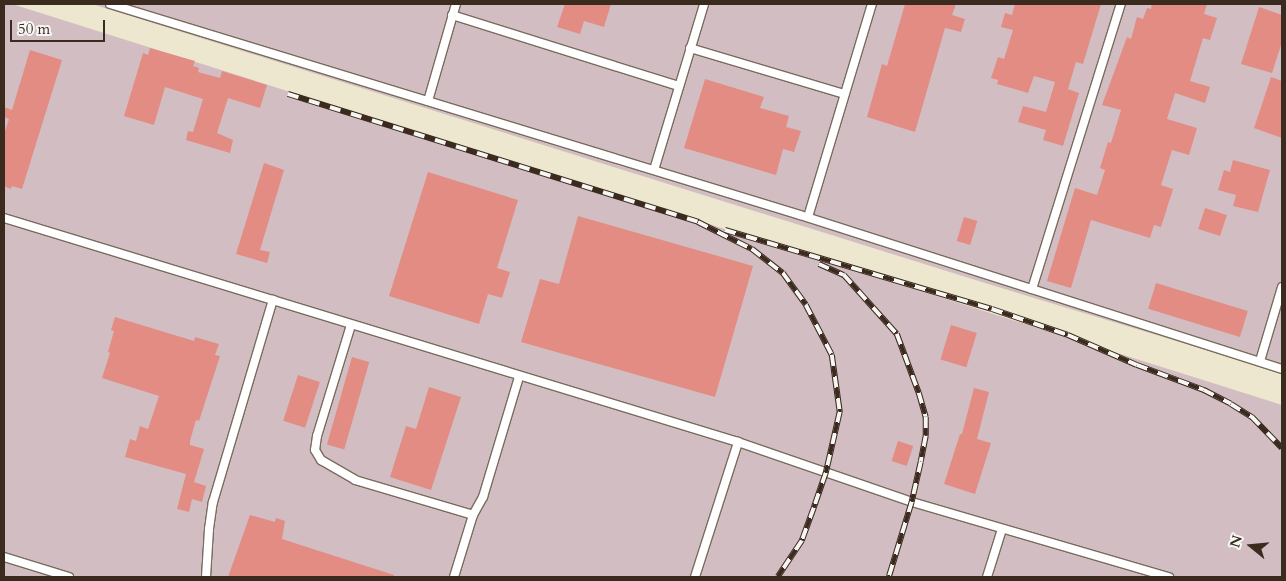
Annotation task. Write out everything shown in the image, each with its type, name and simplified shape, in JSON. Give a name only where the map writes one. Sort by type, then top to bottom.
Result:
[{"type":"lane","points":[[110,4],[808,217],[1282,369]]},
{"type":"lane","points":[[428,101],[456,4]]},
{"type":"lane","points":[[654,170],[704,4]]},
{"type":"lane","points":[[808,217],[872,4]]},
{"type":"lane","points":[[1032,289],[1121,4]]},
{"type":"lane","points":[[452,15],[679,86]]},
{"type":"lane","points":[[690,48],[844,94]]},
{"type":"lane","points":[[4,218],[519,377],[738,442],[912,502],[1169,577]]},
{"type":"lane","points":[[1260,361],[1282,287]]},
{"type":"lane","points":[[206,577],[213,502],[274,300]]},
{"type":"lane","points":[[351,324],[317,436],[315,450],[321,460],[355,480],[473,515]]},
{"type":"lane","points":[[454,577],[473,515],[483,496],[519,377]]},
{"type":"lane","points":[[695,577],[738,442]]},
{"type":"lane","points":[[987,577],[1002,529]]},
{"type":"lane","points":[[4,558],[69,577]]},
{"type":"shaded area","points":[[4,4],[12,4],[1282,405],[1282,577],[4,577]]},
{"type":"shaded area","points":[[92,4],[1282,4],[1282,373],[985,283]]},
{"type":"building","points":[[565,4],[611,4],[604,27],[584,21],[580,34],[557,27]]},
{"type":"building","points":[[905,4],[956,4],[952,15],[965,19],[961,32],[945,28],[915,132],[867,117],[882,64],[887,66]]},
{"type":"building","points":[[1015,4],[1101,4],[1083,64],[1076,62],[1068,89],[1079,93],[1063,146],[1043,140],[1046,130],[1018,122],[1023,106],[1046,112],[1055,82],[1034,76],[1028,93],[997,84],[998,80],[991,78],[998,57],[1004,59],[1013,30],[1001,27],[1005,13],[1012,15]]},
{"type":"building","points":[[1152,4],[1207,4],[1204,14],[1217,18],[1210,40],[1203,38],[1190,81],[1210,87],[1205,103],[1175,93],[1167,119],[1197,128],[1189,155],[1172,150],[1161,185],[1173,189],[1161,227],[1154,225],[1150,238],[1091,220],[1071,288],[1047,281],[1075,188],[1097,195],[1105,170],[1100,168],[1108,142],[1111,143],[1121,110],[1102,105],[1127,37],[1131,39],[1137,17],[1143,19],[1147,8],[1151,9]]},
{"type":"building","points":[[1259,7],[1282,15],[1282,42],[1272,73],[1241,64]]},
{"type":"building","points":[[150,48],[195,61],[193,66],[199,68],[198,72],[220,78],[222,71],[267,85],[260,108],[228,98],[217,133],[233,140],[230,153],[186,140],[188,131],[193,132],[203,99],[165,87],[154,125],[124,116],[143,53],[148,55]]},
{"type":"building","points":[[30,50],[62,60],[22,189],[12,186],[11,189],[4,186],[4,134],[9,119],[4,117],[4,107],[12,110]]},
{"type":"building","points":[[1271,77],[1282,81],[1282,138],[1254,128]]},
{"type":"building","points":[[705,79],[764,97],[760,108],[789,116],[786,127],[801,131],[794,152],[783,149],[776,175],[684,148]]},
{"type":"building","points":[[1233,160],[1270,170],[1258,212],[1233,206],[1236,195],[1218,190],[1224,170],[1230,172]]},
{"type":"building","points":[[264,163],[284,170],[260,250],[270,252],[267,263],[236,254]]},
{"type":"building","points":[[428,172],[518,200],[497,268],[510,272],[502,298],[488,294],[479,324],[389,296]]},
{"type":"building","points":[[1205,208],[1227,215],[1220,236],[1198,229]]},
{"type":"building","points":[[578,216],[753,266],[715,397],[521,342],[540,279],[559,284]]},
{"type":"building","points":[[964,217],[977,221],[970,245],[957,241]]},
{"type":"building","points":[[1156,283],[1248,311],[1240,337],[1148,309]]},
{"type":"building","points":[[115,317],[194,341],[195,337],[219,344],[215,355],[220,356],[199,421],[196,420],[190,441],[190,445],[204,449],[194,482],[206,486],[202,502],[192,499],[189,512],[177,509],[186,474],[125,457],[130,439],[136,441],[140,426],[148,429],[159,396],[102,378],[110,353],[108,352],[114,331],[111,330]]},
{"type":"building","points":[[951,325],[977,333],[966,367],[940,359]]},
{"type":"building","points":[[352,357],[369,362],[344,449],[327,444]]},
{"type":"building","points":[[298,375],[320,382],[305,428],[283,421]]},
{"type":"building","points":[[429,387],[461,397],[431,490],[390,477],[406,426],[416,429]]},
{"type":"building","points":[[974,388],[989,392],[977,439],[991,443],[975,494],[944,484],[960,434],[962,434]]},
{"type":"building","points":[[898,441],[913,446],[907,466],[892,461]]},
{"type":"building","points":[[250,515],[275,522],[276,518],[285,521],[282,539],[394,575],[394,577],[228,577]]},
{"type":"railway","points":[[288,94],[698,222],[752,249],[783,273],[806,305],[832,355],[840,412],[826,473],[802,541],[778,577]]},
{"type":"railway","points":[[725,230],[992,309],[1068,335],[1137,365],[1204,390],[1231,404],[1252,417],[1282,448]]},
{"type":"railway","points":[[819,264],[844,275],[897,334],[926,417],[926,436],[912,502],[889,577]]}]
